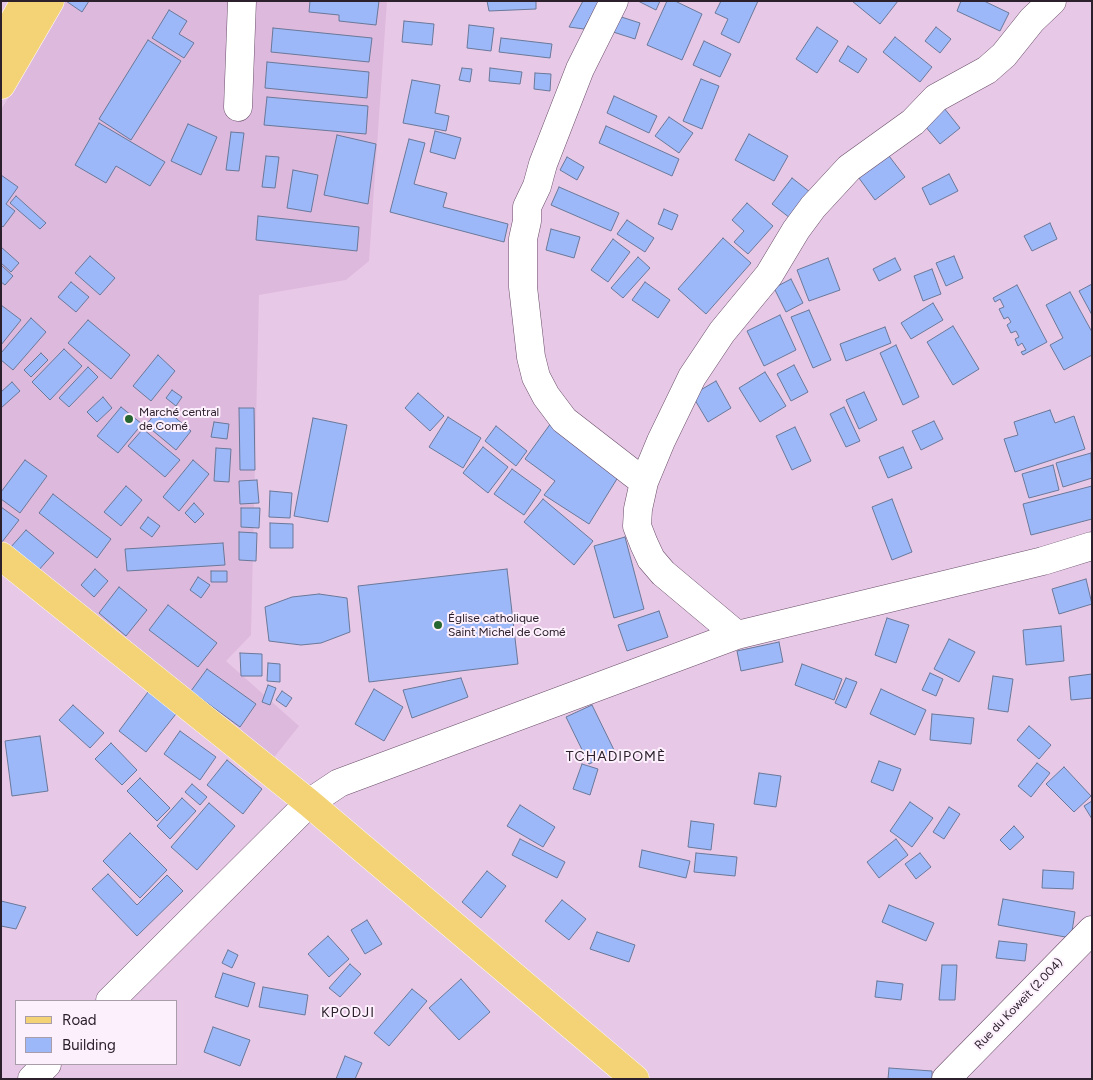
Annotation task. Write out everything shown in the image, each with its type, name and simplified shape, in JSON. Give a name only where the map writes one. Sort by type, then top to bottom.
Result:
[{"type":"main road","points":[[1,44],[25,1]]},
{"type":"main road","points":[[1,85],[50,1]]},
{"type":"main road","points":[[1,556],[309,803],[635,1079]]},
{"type":"street","points":[[238,107],[242,1]]},
{"type":"street","points":[[614,1],[580,69],[542,164],[537,186],[527,206],[527,221],[523,239],[523,287],[531,357],[536,377],[546,396],[564,420],[644,482]]},
{"type":"street","points":[[737,636],[663,573],[651,560],[637,526],[638,509],[644,482],[661,441],[692,378],[722,332],[769,275],[796,230],[813,207],[849,168],[913,122],[936,98],[987,70],[1004,55],[1032,20],[1052,1]]},
{"type":"street","points":[[111,1000],[309,803],[339,783],[737,636],[1044,561],[1092,546]]},
{"type":"street","name":"Rue du Koweït (2.004)","points":[[946,1079],[1092,930]]},
{"type":"street","points":[[32,1079],[46,1065]]},
{"type":"shaded area","name":"Marché central de Comé","points":[[65,1],[387,1],[369,261],[346,280],[259,295],[251,635],[226,661],[299,726],[272,760],[1,543],[1,110]]},
{"type":"building","points":[[66,1],[89,1],[82,12]]},
{"type":"building","points":[[310,1],[379,1],[376,25],[339,21],[339,15],[309,12]]},
{"type":"building","points":[[487,1],[536,1],[536,9],[489,11]]},
{"type":"building","points":[[583,1],[599,1],[584,29],[569,27]]},
{"type":"building","points":[[638,1],[660,1],[656,10]]},
{"type":"building","points":[[667,1],[675,1],[702,14],[682,60],[647,45]]},
{"type":"building","points":[[721,1],[758,1],[739,43],[721,34],[728,19],[715,13]]},
{"type":"building","points":[[852,1],[898,1],[880,24]]},
{"type":"building","points":[[961,1],[984,1],[1009,13],[1000,31],[957,11]]},
{"type":"building","points":[[169,10],[187,21],[179,34],[194,43],[184,58],[152,38]]},
{"type":"building","points":[[612,14],[640,23],[635,39],[607,30]]},
{"type":"building","points":[[404,21],[434,24],[432,45],[402,42]]},
{"type":"building","points":[[469,25],[494,28],[491,51],[467,48]]},
{"type":"building","points":[[817,27],[838,41],[817,73],[796,59]]},
{"type":"building","points":[[936,27],[951,39],[940,53],[925,41]]},
{"type":"building","points":[[273,28],[372,38],[369,62],[271,52]]},
{"type":"building","points":[[895,37],[932,67],[920,82],[883,52]]},
{"type":"building","points":[[501,38],[552,44],[550,58],[499,52]]},
{"type":"building","points":[[148,40],[181,61],[131,140],[99,119]]},
{"type":"building","points":[[704,41],[731,54],[720,77],[693,65]]},
{"type":"building","points":[[848,46],[867,59],[858,73],[839,61]]},
{"type":"building","points":[[267,62],[369,72],[367,98],[265,88]]},
{"type":"building","points":[[462,68],[472,69],[470,82],[459,80]]},
{"type":"building","points":[[490,68],[522,72],[520,84],[489,81]]},
{"type":"building","points":[[535,73],[551,74],[550,91],[534,89]]},
{"type":"building","points":[[701,79],[719,86],[702,129],[683,121]]},
{"type":"building","points":[[412,80],[440,85],[435,113],[449,116],[446,131],[403,123]]},
{"type":"building","points":[[614,96],[657,116],[649,133],[607,113]]},
{"type":"building","points":[[267,97],[368,106],[366,134],[264,125]]},
{"type":"building","points":[[940,103],[960,128],[940,144],[920,120]]},
{"type":"building","points":[[669,117],[693,133],[679,153],[655,136]]},
{"type":"building","points":[[99,123],[165,162],[150,186],[116,166],[106,183],[75,165]]},
{"type":"building","points":[[188,124],[217,137],[201,175],[171,161]]},
{"type":"building","points":[[606,126],[679,159],[672,176],[599,143]]},
{"type":"building","points":[[435,131],[461,138],[455,159],[430,152]]},
{"type":"building","points":[[231,132],[244,133],[239,171],[226,170]]},
{"type":"building","points":[[749,134],[788,156],[774,181],[735,160]]},
{"type":"building","points":[[337,135],[376,144],[368,204],[324,195]]},
{"type":"building","points":[[409,139],[425,143],[414,184],[447,193],[443,207],[508,224],[504,242],[390,212]]},
{"type":"building","points":[[886,152],[905,177],[875,200],[856,174]]},
{"type":"building","points":[[266,156],[279,157],[275,188],[262,187]]},
{"type":"building","points":[[567,157],[584,167],[577,180],[560,170]]},
{"type":"building","points":[[293,170],[318,175],[311,212],[287,208]]},
{"type":"building","points":[[949,174],[958,191],[930,205],[922,188]]},
{"type":"building","points":[[1,175],[18,187],[6,204],[15,211],[3,227],[1,225]]},
{"type":"building","points":[[792,178],[810,192],[790,218],[772,204]]},
{"type":"building","points":[[559,187],[619,213],[611,231],[551,205]]},
{"type":"building","points":[[16,196],[46,223],[40,229],[10,203]]},
{"type":"building","points":[[747,203],[773,226],[748,254],[734,242],[744,231],[732,220]]},
{"type":"building","points":[[664,209],[678,215],[672,230],[658,224]]},
{"type":"building","points":[[258,216],[359,227],[357,251],[256,240]]},
{"type":"building","points":[[627,220],[654,238],[645,252],[617,234]]},
{"type":"building","points":[[1050,223],[1057,239],[1032,251],[1024,236]]},
{"type":"building","points":[[551,229],[580,237],[574,258],[546,250]]},
{"type":"building","points":[[723,238],[751,263],[706,314],[678,289]]},
{"type":"building","points":[[613,239],[630,252],[608,282],[591,270]]},
{"type":"building","points":[[1,247],[19,263],[11,272],[1,263]]},
{"type":"building","points":[[90,256],[115,278],[100,295],[75,273]]},
{"type":"building","points":[[954,256],[963,278],[946,286],[936,263]]},
{"type":"building","points":[[638,257],[650,268],[623,298],[611,288]]},
{"type":"building","points":[[828,258],[840,290],[809,301],[797,270]]},
{"type":"building","points":[[895,258],[901,270],[879,281],[873,269]]},
{"type":"building","points":[[1,265],[13,276],[5,285],[1,282]]},
{"type":"building","points":[[932,269],[941,294],[923,301],[914,276]]},
{"type":"building","points":[[791,279],[803,303],[786,312],[774,288]]},
{"type":"building","points":[[71,282],[89,297],[76,312],[58,297]]},
{"type":"building","points":[[645,282],[670,300],[658,318],[632,300]]},
{"type":"building","points":[[1092,284],[1092,315],[1079,291]]},
{"type":"building","points":[[1017,285],[1047,342],[1023,355],[1021,352],[1026,350],[1022,343],[1018,346],[1015,339],[1019,337],[1016,331],[1011,333],[1007,325],[1011,322],[1008,317],[1004,319],[999,309],[1004,307],[1000,299],[995,302],[993,298]]},
{"type":"building","points":[[1070,292],[1092,332],[1092,355],[1064,370],[1050,345],[1063,338],[1046,305]]},
{"type":"building","points":[[933,303],[943,320],[911,339],[901,323]]},
{"type":"building","points":[[1,305],[21,320],[1,345]]},
{"type":"building","points":[[809,310],[831,360],[813,368],[791,317]]},
{"type":"building","points":[[780,315],[796,350],[764,366],[747,331]]},
{"type":"building","points":[[31,318],[46,332],[13,370],[1,360],[1,353]]},
{"type":"building","points":[[88,320],[130,355],[111,379],[68,343]]},
{"type":"building","points":[[953,326],[979,369],[953,385],[927,342]]},
{"type":"building","points":[[885,327],[891,343],[846,361],[840,344]]},
{"type":"building","points":[[896,345],[919,397],[903,405],[880,353]]},
{"type":"building","points":[[64,349],[82,366],[50,400],[32,382]]},
{"type":"building","points":[[41,353],[48,360],[31,377],[24,370]]},
{"type":"building","points":[[158,355],[175,371],[151,401],[133,386]]},
{"type":"building","points":[[794,365],[808,392],[791,401],[777,374]]},
{"type":"building","points":[[88,367],[98,377],[69,407],[59,398]]},
{"type":"building","points":[[765,372],[786,406],[760,422],[739,388]]},
{"type":"building","points":[[716,381],[731,408],[708,422],[692,395]]},
{"type":"building","points":[[12,382],[20,391],[1,408],[1,392]]},
{"type":"building","points":[[172,390],[182,397],[176,406],[166,398]]},
{"type":"building","points":[[864,392],[877,420],[859,429],[846,400]]},
{"type":"building","points":[[418,393],[444,416],[430,431],[405,408]]},
{"type":"building","points":[[103,397],[112,408],[97,422],[87,412]]},
{"type":"building","points":[[121,407],[142,424],[118,453],[97,436]]},
{"type":"building","points":[[844,407],[860,441],[846,447],[830,414]]},
{"type":"building","points":[[239,408],[254,408],[255,470],[240,470]]},
{"type":"building","points":[[158,410],[166,418],[170,413],[191,431],[176,450],[146,425]]},
{"type":"building","points":[[1050,410],[1055,423],[1074,416],[1085,449],[1015,472],[1004,439],[1018,435],[1014,422]]},
{"type":"building","points":[[448,417],[481,438],[463,468],[429,447]]},
{"type":"building","points":[[313,418],[347,425],[328,522],[294,516]]},
{"type":"building","points":[[934,421],[943,439],[921,450],[912,431]]},
{"type":"building","points":[[214,422],[229,424],[227,439],[211,437]]},
{"type":"building","points":[[551,423],[620,474],[589,524],[544,495],[555,481],[525,459]]},
{"type":"building","points":[[496,426],[527,451],[516,466],[485,441]]},
{"type":"building","points":[[795,427],[811,461],[792,470],[776,436]]},
{"type":"building","points":[[143,429],[180,460],[165,477],[128,446]]},
{"type":"building","points":[[483,447],[508,467],[488,493],[463,473]]},
{"type":"building","points":[[903,447],[912,468],[888,478],[879,457]]},
{"type":"building","points":[[216,448],[231,449],[229,482],[214,481]]},
{"type":"building","points":[[1091,453],[1092,478],[1063,487],[1056,463]]},
{"type":"building","points":[[25,460],[47,476],[20,513],[1,499],[1,492]]},
{"type":"building","points":[[193,460],[209,474],[179,511],[163,497]]},
{"type":"building","points":[[1053,465],[1059,490],[1029,498],[1022,474]]},
{"type":"building","points":[[512,469],[541,490],[524,515],[494,494]]},
{"type":"building","points":[[257,480],[259,503],[240,504],[239,481]]},
{"type":"building","points":[[126,486],[142,500],[121,526],[104,512]]},
{"type":"building","points":[[1092,486],[1092,519],[1031,535],[1023,504]]},
{"type":"building","points":[[270,491],[292,493],[290,518],[269,517]]},
{"type":"building","points":[[53,494],[111,539],[97,558],[39,513]]},
{"type":"building","points":[[543,499],[593,541],[574,565],[524,522]]},
{"type":"building","points":[[892,499],[912,552],[892,560],[872,507]]},
{"type":"building","points":[[194,503],[204,514],[195,523],[185,513]]},
{"type":"building","points":[[1,507],[19,520],[2,542],[1,542]]},
{"type":"building","points":[[241,508],[260,508],[259,528],[241,527]]},
{"type":"building","points":[[148,517],[160,526],[152,537],[140,528]]},
{"type":"building","points":[[270,523],[293,524],[293,548],[270,548]]},
{"type":"building","points":[[26,530],[54,553],[37,572],[10,548]]},
{"type":"building","points":[[239,532],[257,533],[256,561],[239,560]]},
{"type":"building","points":[[625,537],[644,609],[614,618],[594,546]]},
{"type":"building","points":[[223,543],[225,565],[127,571],[125,549]]},
{"type":"building","points":[[95,569],[108,581],[94,597],[81,585]]},
{"type":"building","name":"Église catholique Saint Michel de Comé","points":[[507,569],[518,664],[369,682],[358,586]]},
{"type":"building","points":[[211,571],[227,571],[227,582],[211,582]]},
{"type":"building","points":[[198,577],[210,585],[201,598],[190,590]]},
{"type":"building","points":[[1086,579],[1092,604],[1059,614],[1052,589]]},
{"type":"building","points":[[119,587],[147,610],[126,636],[99,613]]},
{"type":"building","points":[[319,594],[347,598],[350,632],[321,643],[301,645],[269,641],[265,607],[292,597]]},
{"type":"building","points":[[168,605],[217,643],[198,667],[149,630]]},
{"type":"building","points":[[659,611],[668,637],[627,651],[618,625]]},
{"type":"building","points":[[887,618],[909,625],[896,663],[875,655]]},
{"type":"building","points":[[1061,626],[1064,661],[1026,665],[1023,630]]},
{"type":"building","points":[[949,639],[975,652],[959,682],[934,669]]},
{"type":"building","points":[[779,642],[783,662],[741,671],[737,651]]},
{"type":"building","points":[[240,653],[262,654],[262,676],[241,676]]},
{"type":"building","points":[[268,663],[280,664],[280,682],[267,681]]},
{"type":"building","points":[[802,664],[842,679],[834,700],[795,685]]},
{"type":"building","points":[[207,669],[256,704],[240,727],[191,691]]},
{"type":"building","points":[[930,673],[943,679],[936,696],[922,690]]},
{"type":"building","points":[[1092,674],[1092,698],[1071,700],[1069,677]]},
{"type":"building","points":[[993,676],[1013,679],[1008,712],[988,709]]},
{"type":"building","points":[[461,678],[468,697],[412,718],[403,690]]},
{"type":"building","points":[[846,678],[857,682],[846,708],[835,703]]},
{"type":"building","points":[[268,685],[276,688],[270,705],[262,702]]},
{"type":"building","points":[[151,688],[179,710],[146,752],[119,731]]},
{"type":"building","points":[[374,689],[403,707],[384,741],[355,724]]},
{"type":"building","points":[[881,689],[926,710],[915,735],[870,714]]},
{"type":"building","points":[[282,691],[292,698],[286,707],[276,700]]},
{"type":"building","points":[[73,705],[104,733],[90,748],[59,720]]},
{"type":"building","points":[[592,705],[615,752],[589,764],[566,717]]},
{"type":"building","points":[[932,714],[974,718],[971,744],[930,740]]},
{"type":"building","points":[[1029,726],[1051,745],[1039,759],[1017,740]]},
{"type":"building","points":[[180,731],[216,757],[200,780],[164,754]]},
{"type":"building","points":[[40,736],[48,791],[12,796],[5,741]]},
{"type":"building","points":[[111,743],[137,770],[122,785],[95,759]]},
{"type":"building","points":[[227,760],[262,789],[243,814],[207,785]]},
{"type":"building","points":[[879,761],[901,769],[893,791],[871,782]]},
{"type":"building","points":[[1037,763],[1050,773],[1031,797],[1018,786]]},
{"type":"building","points":[[582,764],[598,769],[590,795],[573,789]]},
{"type":"building","points":[[1064,767],[1091,796],[1074,812],[1046,784]]},
{"type":"building","points":[[759,773],[781,776],[776,807],[754,804]]},
{"type":"building","points":[[140,778],[170,808],[157,821],[127,791]]},
{"type":"building","points":[[192,784],[207,797],[200,805],[185,792]]},
{"type":"building","points":[[182,798],[196,811],[170,839],[157,826]]},
{"type":"building","points":[[1092,801],[1092,819],[1084,806]]},
{"type":"building","points":[[910,802],[933,818],[912,847],[890,831]]},
{"type":"building","points":[[209,803],[235,826],[197,870],[171,847]]},
{"type":"building","points":[[520,805],[555,827],[543,847],[507,826]]},
{"type":"building","points":[[949,807],[960,814],[944,839],[933,832]]},
{"type":"building","points":[[691,821],[714,824],[711,850],[688,847]]},
{"type":"building","points":[[1014,826],[1024,837],[1010,850],[1000,840]]},
{"type":"building","points":[[130,833],[167,870],[140,898],[103,861]]},
{"type":"building","points":[[520,839],[565,862],[557,878],[512,855]]},
{"type":"building","points":[[896,839],[908,855],[879,878],[867,862]]},
{"type":"building","points":[[642,850],[690,861],[686,878],[639,867]]},
{"type":"building","points":[[696,853],[737,857],[735,876],[694,872]]},
{"type":"building","points":[[920,853],[931,867],[916,879],[905,864]]},
{"type":"building","points":[[1043,870],[1074,872],[1073,889],[1042,888]]},
{"type":"building","points":[[487,871],[506,886],[481,918],[462,902]]},
{"type":"building","points":[[108,874],[137,905],[167,875],[183,891],[137,936],[92,889]]},
{"type":"building","points":[[1003,899],[1075,912],[1071,938],[998,925]]},
{"type":"building","points":[[562,900],[586,919],[569,940],[545,921]]},
{"type":"building","points":[[1,901],[26,907],[16,929],[1,926]]},
{"type":"building","points":[[889,905],[934,923],[926,941],[882,922]]},
{"type":"building","points":[[367,920],[382,944],[365,954],[351,930]]},
{"type":"building","points":[[597,932],[635,945],[629,962],[590,949]]},
{"type":"building","points":[[328,936],[349,959],[329,977],[308,954]]},
{"type":"building","points":[[999,941],[1027,944],[1025,961],[996,958]]},
{"type":"building","points":[[228,950],[238,955],[232,968],[222,963]]},
{"type":"building","points":[[350,964],[361,974],[340,997],[329,988]]},
{"type":"building","points":[[942,965],[957,965],[955,1000],[939,1000]]},
{"type":"building","points":[[223,973],[255,983],[248,1007],[215,997]]},
{"type":"building","points":[[461,979],[490,1012],[459,1040],[429,1008]]},
{"type":"building","points":[[877,981],[903,984],[901,1000],[875,997]]},
{"type":"building","points":[[263,987],[308,995],[305,1015],[259,1007]]},
{"type":"building","points":[[412,989],[427,1001],[389,1046],[374,1033]]},
{"type":"building","points":[[213,1027],[250,1040],[240,1066],[204,1052]]},
{"type":"building","points":[[345,1056],[362,1063],[355,1079],[336,1079]]},
{"type":"building","points":[[889,1068],[932,1071],[932,1079],[888,1079]]},
{"type":"place","name":"Marché central de Comé","points":[[129,419]]},
{"type":"place","name":"Église catholique Saint Michel de Comé","points":[[438,625]]},
{"type":"district","name":"TCHADIPOMÈ","points":[[616,757]]},
{"type":"district","name":"KPODJI","points":[[348,1013]]}]
